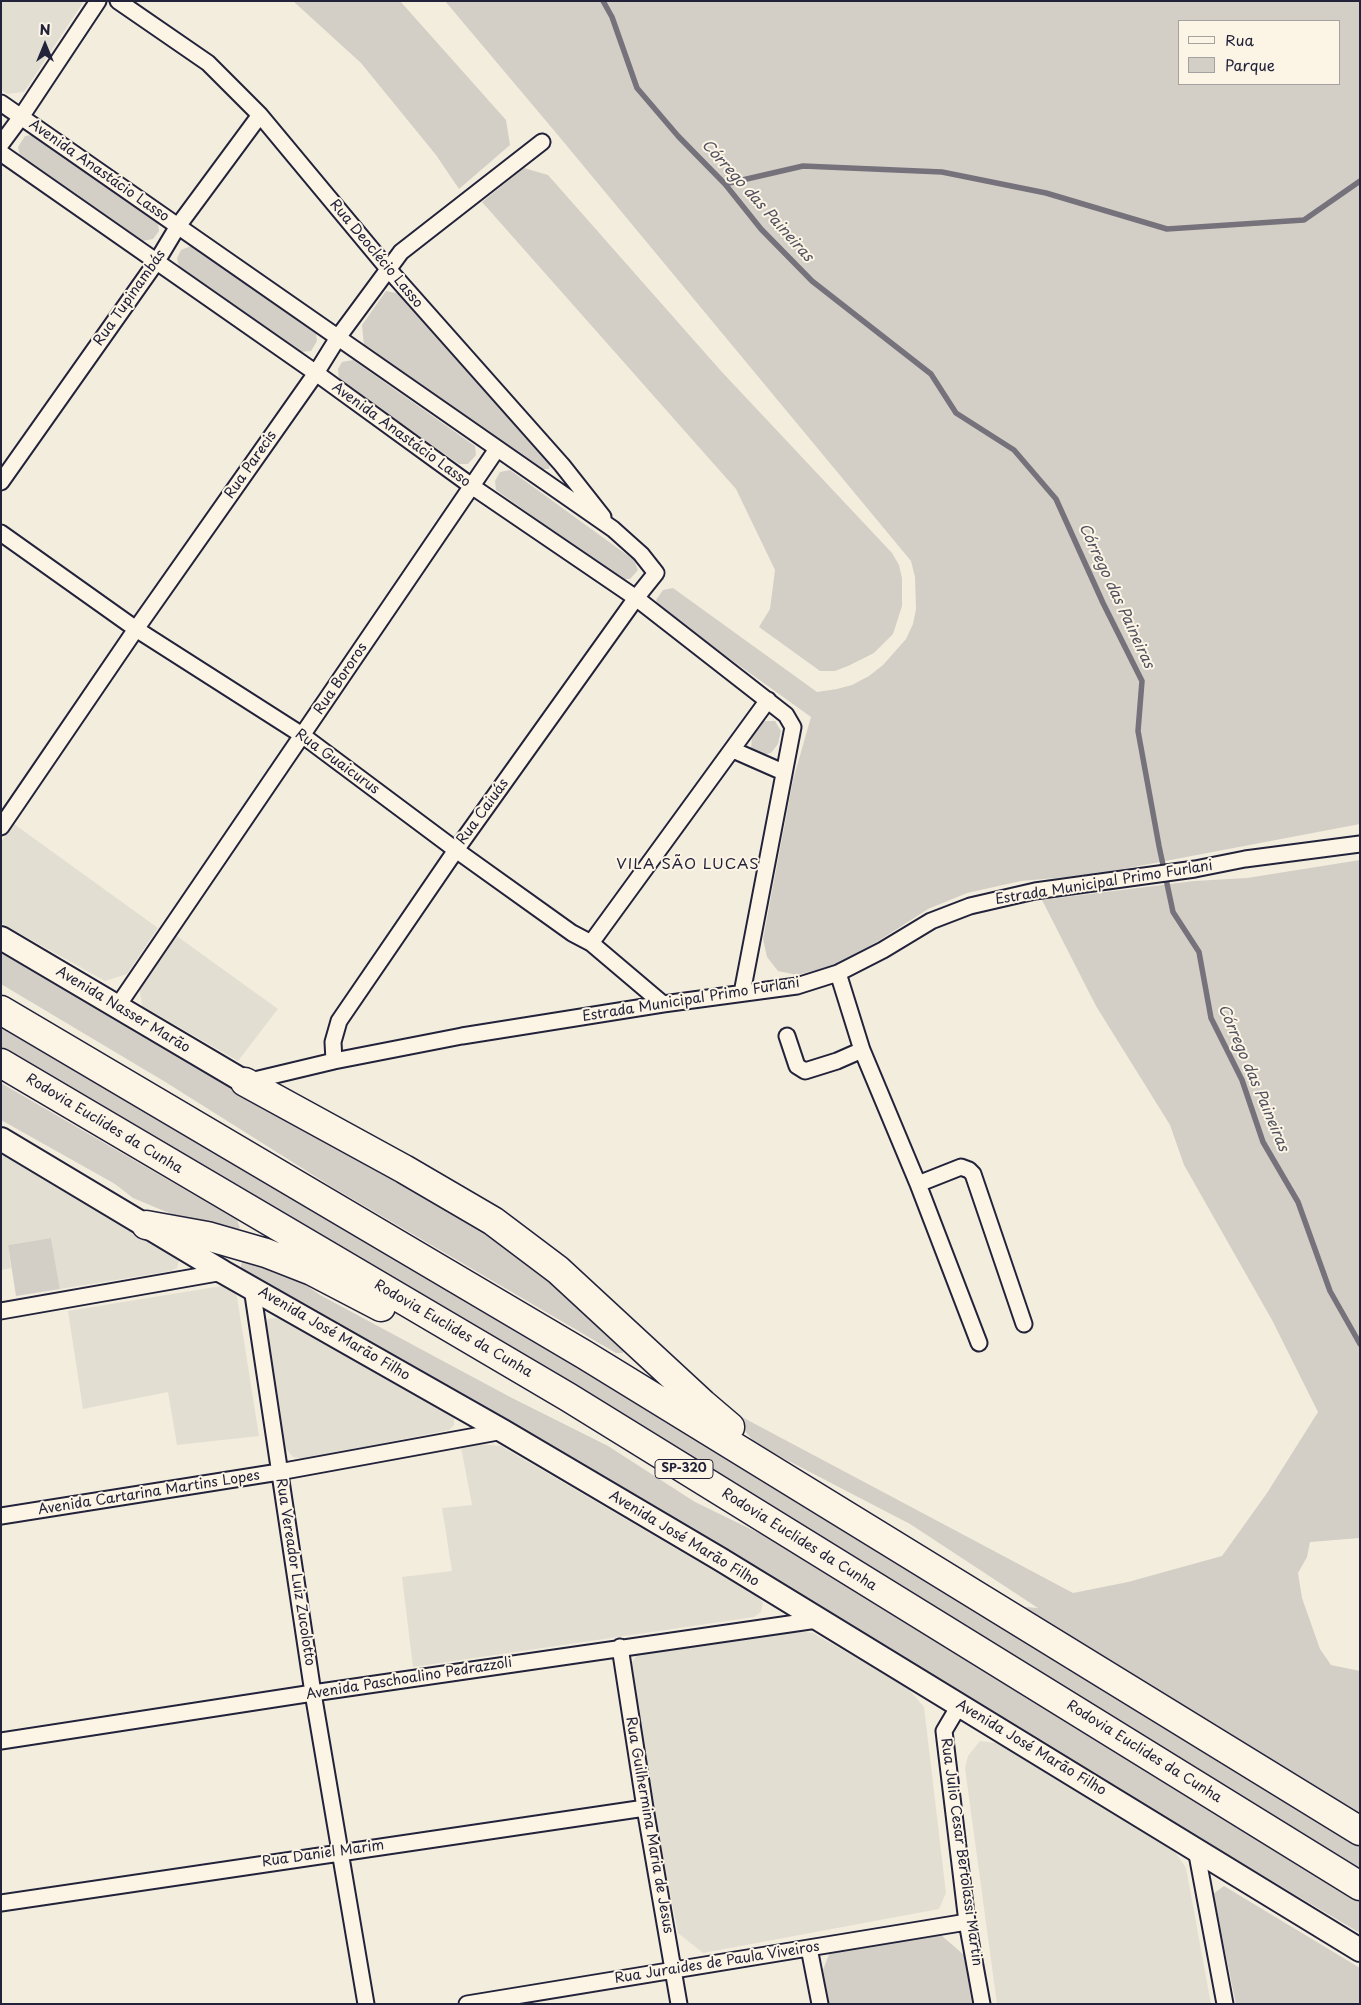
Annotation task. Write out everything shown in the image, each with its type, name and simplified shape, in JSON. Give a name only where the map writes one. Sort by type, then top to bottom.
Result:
[{"type":"highway","points":[[1,1010],[586,1355],[1360,1831]]},
{"type":"highway","name":"Rodovia Euclides da Cunha","points":[[1,1063],[528,1374],[1360,1886]]},
{"type":"highway","points":[[245,1082],[404,1168],[493,1222],[558,1270],[703,1404],[796,1483]]},
{"type":"highway","points":[[146,1225],[207,1236],[266,1253],[312,1271],[443,1338],[528,1374]]},
{"type":"main road","name":"Avenida Nasser Marão","points":[[1,938],[245,1082]]},
{"type":"main road","name":"Avenida José Marão Filho","points":[[1,1139],[222,1272],[503,1431],[712,1554],[817,1620],[960,1704],[1360,1950]]},
{"type":"street","points":[[1,144],[98,1]]},
{"type":"street","name":"Rua Deoclécio Lasso","points":[[118,1],[208,63],[260,115],[389,270],[562,465],[613,529]]},
{"type":"street","name":"Avenida Anastácio Lasso","points":[[1,103],[339,336],[613,529],[641,554],[656,573]]},
{"type":"street","name":"Rua Tupinambás","points":[[1,482],[157,261],[178,226],[260,115]]},
{"type":"street","name":"Rua Parecis","points":[[1,827],[136,629],[316,373],[339,336],[401,252],[542,142]]},
{"type":"street","name":"Avenida Anastácio Lasso","points":[[1,153],[316,373],[473,487],[636,598],[768,700],[786,715],[793,727],[783,772]]},
{"type":"street","name":"Rua Bororos","points":[[117,1008],[473,487],[497,449]]},
{"type":"street","name":"Rua Guaicurus","points":[[1,533],[136,629],[302,735],[456,850],[572,933],[591,943],[663,1004]]},
{"type":"street","name":"Rua Caiuás","points":[[334,1061],[333,1042],[339,1021],[456,850],[636,598],[656,573]]},
{"type":"street","points":[[591,943],[768,700]]},
{"type":"street","points":[[732,750],[783,772],[742,993]]},
{"type":"street","name":"Estrada Municipal Primo Furlani","points":[[245,1082],[334,1061],[462,1036],[663,1004],[797,986],[838,974],[931,921],[970,906],[1035,892],[1195,869],[1245,859],[1360,844]]},
{"type":"street","points":[[838,974],[862,1050],[918,1184],[979,1343]]},
{"type":"street","points":[[787,1036],[797,1066],[805,1071],[837,1061],[862,1050]]},
{"type":"street","points":[[918,1184],[961,1167],[973,1174],[1024,1324]]},
{"type":"street","points":[[1,1311],[222,1272]]},
{"type":"street","name":"Rua Vereador Luiz Zucolotto","points":[[252,1288],[339,1852],[366,2004]]},
{"type":"street","name":"Avenida Cartarina Martins Lopes","points":[[1,1516],[279,1472],[503,1431]]},
{"type":"street","name":"Avenida Paschoalino Pedrazzoli","points":[[1,1741],[620,1647],[817,1620]]},
{"type":"street","name":"Rua Guilhermina Maria de Jesus","points":[[620,1647],[645,1808],[679,2004]]},
{"type":"street","name":"Rua Julio Cesar Bertolassi Martin","points":[[960,1704],[944,1732],[967,1922],[982,2004]]},
{"type":"street","name":"Rua Daniel Marim","points":[[1,1903],[645,1808]]},
{"type":"street","points":[[1196,1849],[1225,2004]]},
{"type":"street","name":"Rua Juraides de Paula Viveiros","points":[[466,2004],[967,1922]]},
{"type":"street","points":[[809,1948],[820,2004]]},
{"type":"shaded area","points":[[1,1],[84,1],[24,92],[7,94],[1,90]]},
{"type":"shaded area","points":[[14,824],[158,928],[127,974],[105,981],[1,923],[1,842]]},
{"type":"shaded area","points":[[174,934],[278,1009],[238,1061],[142,1006],[139,983]]},
{"type":"shaded area","points":[[1,1150],[172,1253],[179,1260],[177,1268],[171,1271],[60,1289],[51,1238],[8,1245],[11,1268],[1,1270]]},
{"type":"shaded area","points":[[221,1286],[234,1292],[237,1297],[259,1436],[177,1445],[168,1392],[83,1409],[68,1311]]},
{"type":"shaded area","points":[[276,1318],[286,1321],[450,1411],[454,1418],[454,1425],[449,1430],[303,1459],[293,1457],[286,1449],[265,1327],[268,1319]]},
{"type":"shaded area","points":[[477,1444],[501,1446],[757,1596],[763,1603],[761,1612],[754,1617],[413,1667],[402,1577],[452,1571],[442,1508],[472,1505],[461,1447]]},
{"type":"shaded area","points":[[790,1630],[813,1633],[906,1686],[924,1707],[946,1893],[939,1909],[703,1953],[678,1933],[655,1818],[630,1665],[639,1652]]},
{"type":"shaded area","points":[[980,1741],[1003,1744],[1171,1846],[1186,1868],[1211,2004],[997,2004],[965,1768],[968,1756]]},
{"type":"green space","points":[[293,1],[400,1],[506,120],[510,145],[459,189],[436,155],[361,63]]},
{"type":"green space","points":[[445,1],[1360,1],[1360,824],[1090,875],[1021,881],[967,893],[928,909],[880,940],[835,965],[797,975],[778,971],[767,957],[763,939],[793,780],[811,717],[659,608],[656,600],[663,590],[673,588],[817,692],[837,689],[852,685],[869,676],[883,665],[906,639],[913,624],[916,609],[915,577],[911,561]]},
{"type":"green space","points":[[32,135],[158,223],[159,231],[153,239],[142,241],[20,156],[18,147],[25,136]]},
{"type":"green space","points":[[524,168],[548,175],[721,371],[892,553],[899,565],[902,578],[902,606],[893,634],[874,653],[835,671],[820,671],[759,627],[770,609],[775,570],[736,489],[482,202]]},
{"type":"green space","points":[[191,246],[316,334],[317,341],[311,351],[300,352],[179,267],[177,258],[181,250]]},
{"type":"green space","points":[[386,291],[401,294],[550,463],[549,469],[542,469],[364,346],[362,325]]},
{"type":"green space","points":[[353,360],[475,446],[476,455],[468,464],[459,464],[339,380],[338,369],[342,362]]},
{"type":"green space","points":[[510,470],[634,560],[638,570],[630,579],[620,579],[496,490],[495,481],[500,472]]},
{"type":"green space","points":[[763,721],[775,721],[781,731],[778,744],[771,753],[761,755],[751,748],[752,736]]},
{"type":"green space","points":[[1360,860],[1360,1538],[1310,1542],[1307,1557],[1298,1573],[1302,1598],[1320,1649],[1331,1665],[1360,1671],[1360,1933],[1143,1805],[728,1549],[268,1283],[240,1269],[242,1262],[250,1258],[270,1260],[320,1295],[512,1398],[608,1446],[695,1502],[771,1539],[887,1609],[58,1082],[1,1049],[1,1024],[580,1365],[976,1603],[1038,1608],[910,1524],[756,1444],[725,1408],[1073,1593],[1128,1582],[1222,1556],[1267,1493],[1318,1412],[1272,1320],[1184,1165],[1170,1125],[1096,1006],[1042,900],[1194,881],[1247,878]]},
{"type":"green space","points":[[1,949],[491,1227],[623,1342],[623,1353],[616,1353],[332,1187],[167,1083],[1,984]]},
{"type":"green space","points":[[1,1083],[237,1220],[240,1228],[230,1233],[217,1233],[133,1198],[115,1184],[1,1120]]},
{"type":"green space","points":[[51,1238],[60,1289],[16,1296],[8,1245]]},
{"type":"green space","points":[[1224,1886],[1360,1968],[1360,2004],[1236,2004],[1213,1894]]},
{"type":"green space","points":[[941,1935],[964,1955],[972,2004],[828,2004],[822,1972],[830,1952]]},
{"type":"waterway","name":"Córrego das Paineiras","points":[[603,1],[612,17],[637,88],[678,136],[725,184],[761,229],[812,281],[931,374],[956,413],[1014,450],[1056,499],[1103,603],[1142,681],[1138,731],[1159,846],[1173,912],[1199,952],[1211,1018],[1242,1080],[1263,1142],[1298,1202],[1330,1291],[1360,1344]]},
{"type":"waterway","points":[[725,184],[803,166],[942,172],[1046,193],[1167,229],[1304,220],[1360,181]]},
{"type":"district","name":"VILA SÃO LUCAS","points":[[688,865]]}]
